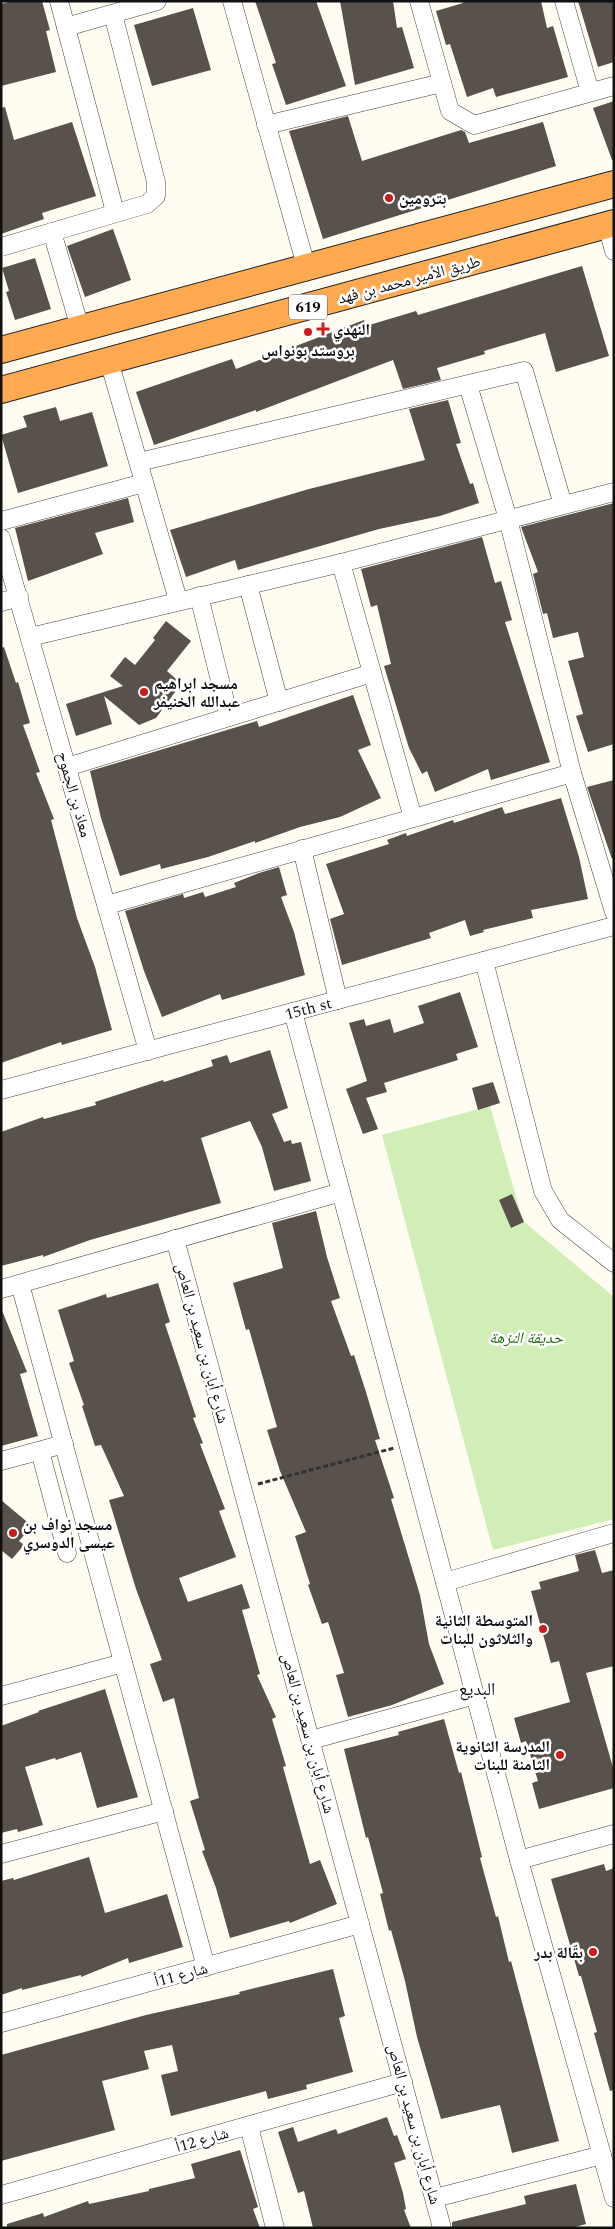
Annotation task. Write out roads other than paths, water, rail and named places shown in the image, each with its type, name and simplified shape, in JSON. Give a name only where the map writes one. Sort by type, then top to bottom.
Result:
[{"type":"highway","name":"619","points":[[1,350],[614,184]]},
{"type":"highway","name":"طريق الأمير محمد بن فهد","points":[[1,390],[610,224]]},
{"type":"street","points":[[59,1],[116,212]]},
{"type":"street","points":[[66,27],[157,1]]},
{"type":"street","points":[[232,1],[306,266]]},
{"type":"street","points":[[419,1],[450,111],[474,125],[614,86]]},
{"type":"street","points":[[564,1],[590,92]]},
{"type":"street","points":[[1,247],[147,204],[156,196],[156,182],[113,14]]},
{"type":"street","points":[[266,125],[442,83]]},
{"type":"street","points":[[610,224],[614,251]]},
{"type":"street","points":[[52,232],[80,328]]},
{"type":"street","points":[[109,361],[178,600]]},
{"type":"street","points":[[139,462],[524,371],[564,505]]},
{"type":"street","points":[[468,384],[508,519],[572,773],[614,912]]},
{"type":"street","points":[[1,521],[144,483]]},
{"type":"street","points":[[30,637],[178,600],[341,563],[614,492]]},
{"type":"street","name":"معاذ بن الجموح","points":[[1,538],[148,1051]]},
{"type":"street","points":[[341,563],[412,818]]},
{"type":"street","points":[[248,584],[279,702]]},
{"type":"street","points":[[199,596],[229,717]]},
{"type":"street","points":[[1,602],[19,597]]},
{"type":"street","points":[[67,767],[372,673]]},
{"type":"street","points":[[107,905],[572,773]]},
{"type":"street","points":[[302,849],[338,1000]]},
{"type":"street","name":"15th st","points":[[1,1090],[614,926]]},
{"type":"street","points":[[484,961],[543,1191],[560,1220],[614,1263]]},
{"type":"street","points":[[293,1012],[519,1860],[614,2198]]},
{"type":"street","points":[[1,1289],[341,1192]]},
{"type":"street","name":"شارع أبان بن سعيد بن العاص","points":[[175,1239],[442,2228]]},
{"type":"street","points":[[20,1284],[206,1967]]},
{"type":"street","points":[[1,1461],[64,1444]]},
{"type":"street","points":[[40,1451],[67,1553]]},
{"type":"street","points":[[445,1582],[614,1533]]},
{"type":"street","points":[[1,1696],[123,1663]]},
{"type":"street","points":[[311,1740],[475,1695]]},
{"type":"street","points":[[1,1854],[164,1811]]},
{"type":"street","points":[[519,1860],[614,1834]]},
{"type":"street","name":"شارع 11أ","points":[[1,2023],[360,1924]]},
{"type":"street","name":"شارع 12أ","points":[[1,2195],[403,2082]]},
{"type":"street","points":[[249,2126],[275,2228]]},
{"type":"street","points":[[435,2198],[602,2155]]},
{"type":"place","name":"بترومين","points":[[389,198]]},
{"type":"place","name":"النهدي","points":[[323,329]]},
{"type":"place","name":"بروستد بونواس","points":[[308,332]]},
{"type":"place","name":"مسجد ابراهيم عبدالله الخنيفر","points":[[144,692]]},
{"type":"place","name":"مسجد نواف بن عيسى الدوسري","points":[[13,1533]]},
{"type":"place","name":"المتوسطة الثانية والثلاثون للبنات","points":[[543,1629]]},
{"type":"place","name":"المدرسة الثانوية الثامنة للبنات","points":[[560,1755]]},
{"type":"place","name":"بقّالة بدر","points":[[593,1952]]},
{"type":"district","name":"البديع","points":[[477,1689]]},
{"type":"park label","name":"حديقة النزهة","points":[[526,1337]]}]
